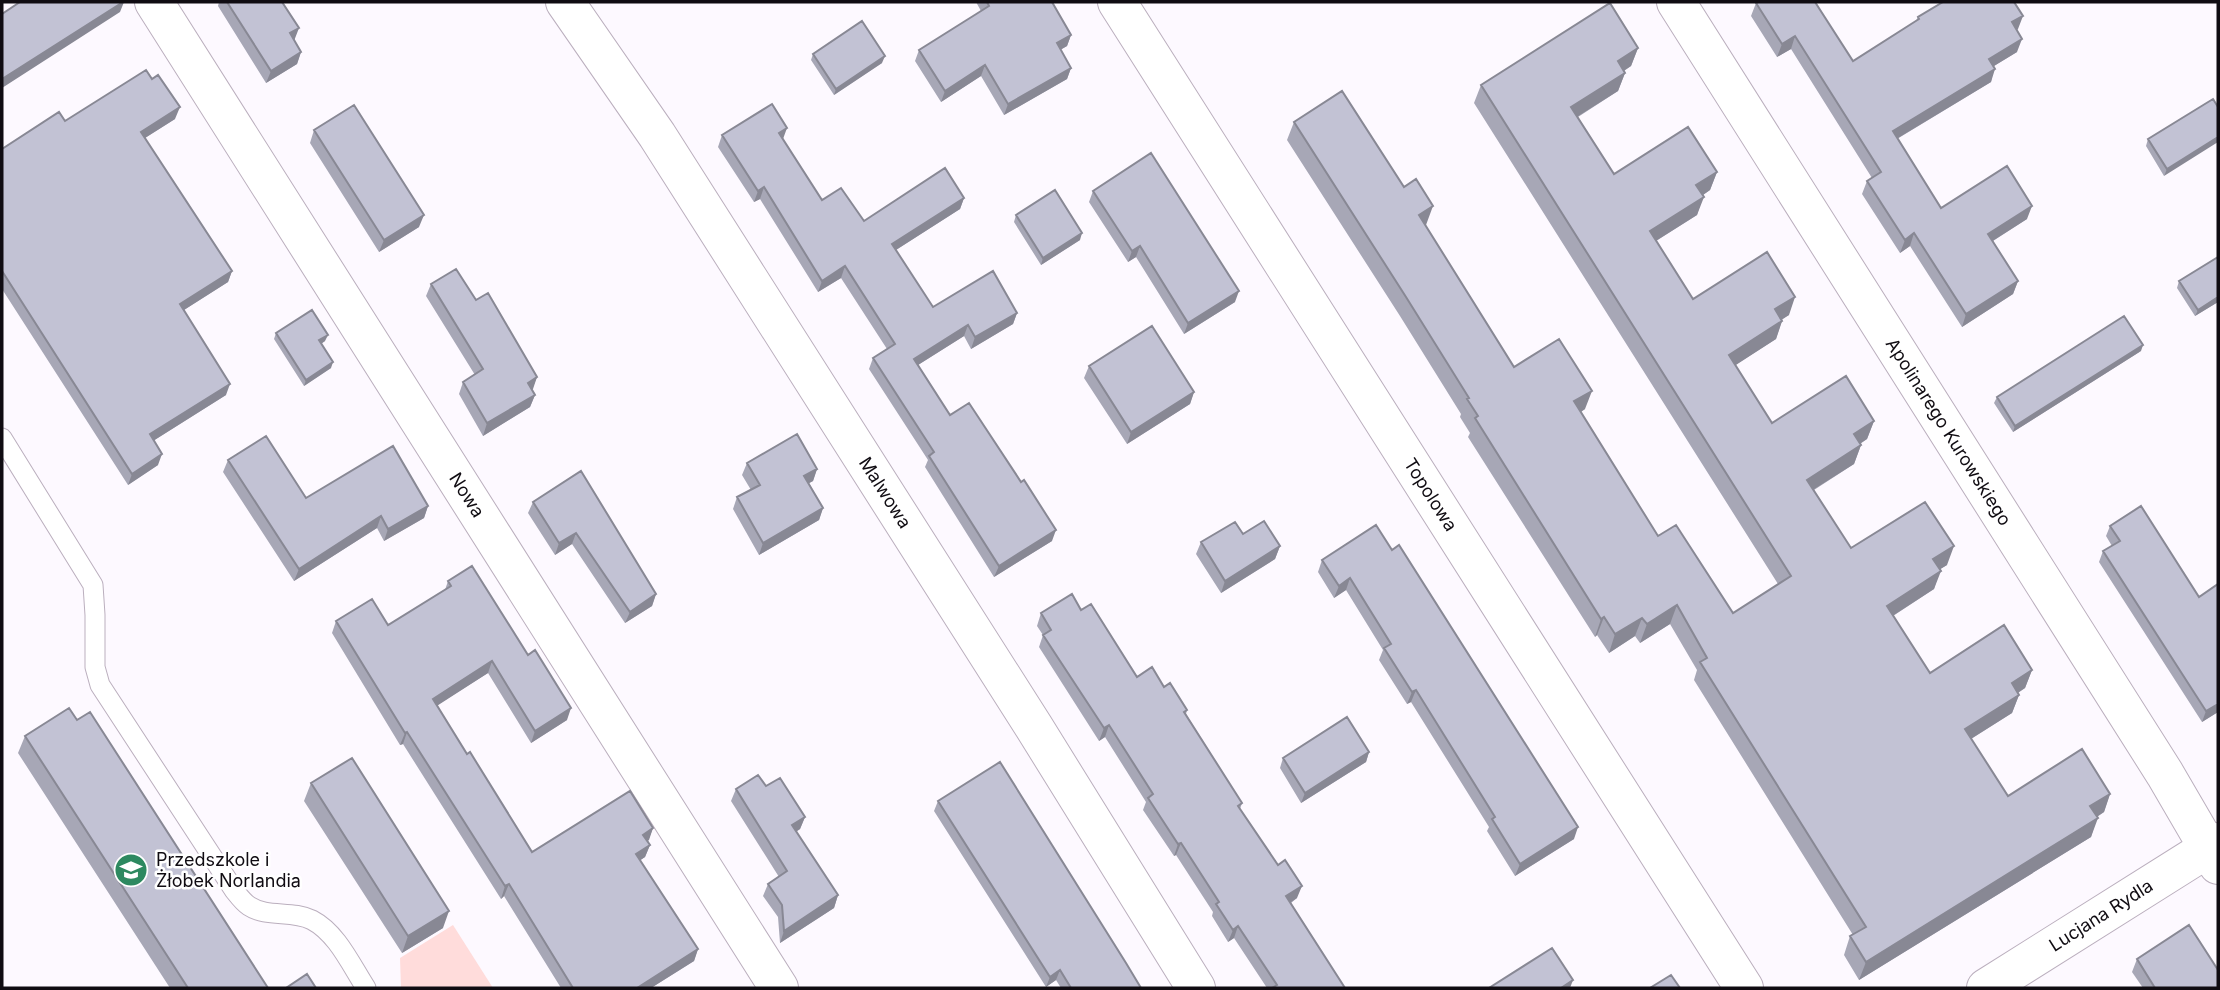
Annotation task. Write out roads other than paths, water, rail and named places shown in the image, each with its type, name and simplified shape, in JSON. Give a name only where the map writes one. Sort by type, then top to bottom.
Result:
[{"type":"street","name":"Nowa","points":[[154,2],[779,988]]},
{"type":"street","name":"Malwowa","points":[[565,2],[657,135],[1034,727],[1196,988]]},
{"type":"street","name":"Topolowa","points":[[1117,2],[1744,988]]},
{"type":"street","name":"Apolinarego Kurowskiego","points":[[1676,2],[2215,852]]},
{"type":"street","name":"Lucjana Rydla","points":[[1986,988],[2215,852]]},
{"type":"lane","points":[[2,438],[93,585],[94,667],[100,685],[234,890],[248,905],[262,911],[297,914],[313,920],[337,944],[366,988]]},
{"type":"place","name":"Przedszkole i Żłobek Norlandia","points":[[131,870]]}]
